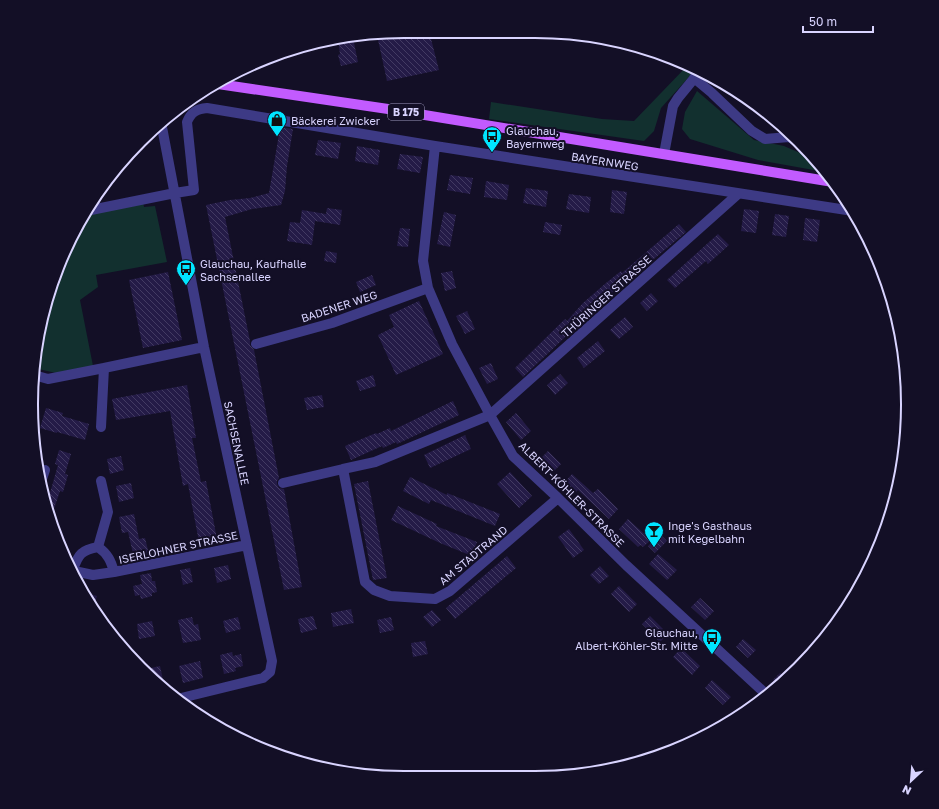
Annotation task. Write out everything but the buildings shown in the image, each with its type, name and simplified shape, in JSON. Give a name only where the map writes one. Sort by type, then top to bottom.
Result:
[{"type":"main road","name":"B 175","points":[[225,85],[388,109],[825,181]]},
{"type":"street","points":[[664,154],[673,106],[696,76]]},
{"type":"street","points":[[694,78],[752,131],[765,138],[786,138]]},
{"type":"street","name":"BAYERNWEG","points":[[175,193],[194,190],[187,122],[189,116],[194,111],[201,108],[207,108],[435,146],[845,210]]},
{"type":"street","name":"SACHSENALLEE","points":[[162,129],[204,347],[272,661],[270,672],[263,678],[184,697]]},
{"type":"street","name":"ALBERT-KÖHLER-STRASSE","points":[[435,146],[423,261],[428,288],[452,344],[513,456],[626,565],[763,691]]},
{"type":"street","points":[[95,209],[175,193]]},
{"type":"street","name":"THÜRINGER STRASSE","points":[[490,415],[738,194]]},
{"type":"street","name":"BADENER WEG","points":[[256,344],[332,323],[428,288]]},
{"type":"street","points":[[39,376],[48,378],[204,347]]},
{"type":"street","points":[[101,427],[104,368]]},
{"type":"street","points":[[283,483],[375,462],[490,415]]},
{"type":"street","name":"AM STADTRAND","points":[[343,469],[365,582],[374,590],[390,596],[435,599],[450,591],[558,498]]},
{"type":"street","points":[[98,547],[108,512],[101,480]]},
{"type":"street","name":"ISERLOHNER STRASSE","points":[[78,571],[93,575],[114,572],[247,545]]},
{"type":"street","name":"ISERLOHNER STRASSE","points":[[75,565],[77,559],[86,549],[98,547],[106,552],[112,562],[114,572]]},
{"type":"green space","points":[[683,70],[692,74],[661,108],[654,131],[644,141],[489,119],[491,102],[602,119],[634,121]]},
{"type":"green space","points":[[697,91],[754,140],[784,146],[802,154],[816,171],[758,160],[690,139],[682,129],[685,112]]},
{"type":"green space","points":[[143,202],[144,207],[155,206],[167,262],[96,275],[98,287],[80,300],[94,371],[56,373],[40,369],[45,333],[57,287],[76,242],[93,212]]},
{"type":"place","name":"Bäckerei Zwicker","points":[[277,137]]},
{"type":"place","name":"Glauchau, Bayernweg","points":[[492,153]]},
{"type":"place","name":"Glauchau, Kaufhalle Sachsenallee","points":[[186,286]]},
{"type":"place","name":"Inge's Gasthaus mit Kegelbahn","points":[[654,548]]},
{"type":"place","name":"Glauchau, Albert-Köhler-Str. Mitte","points":[[712,655]]}]
